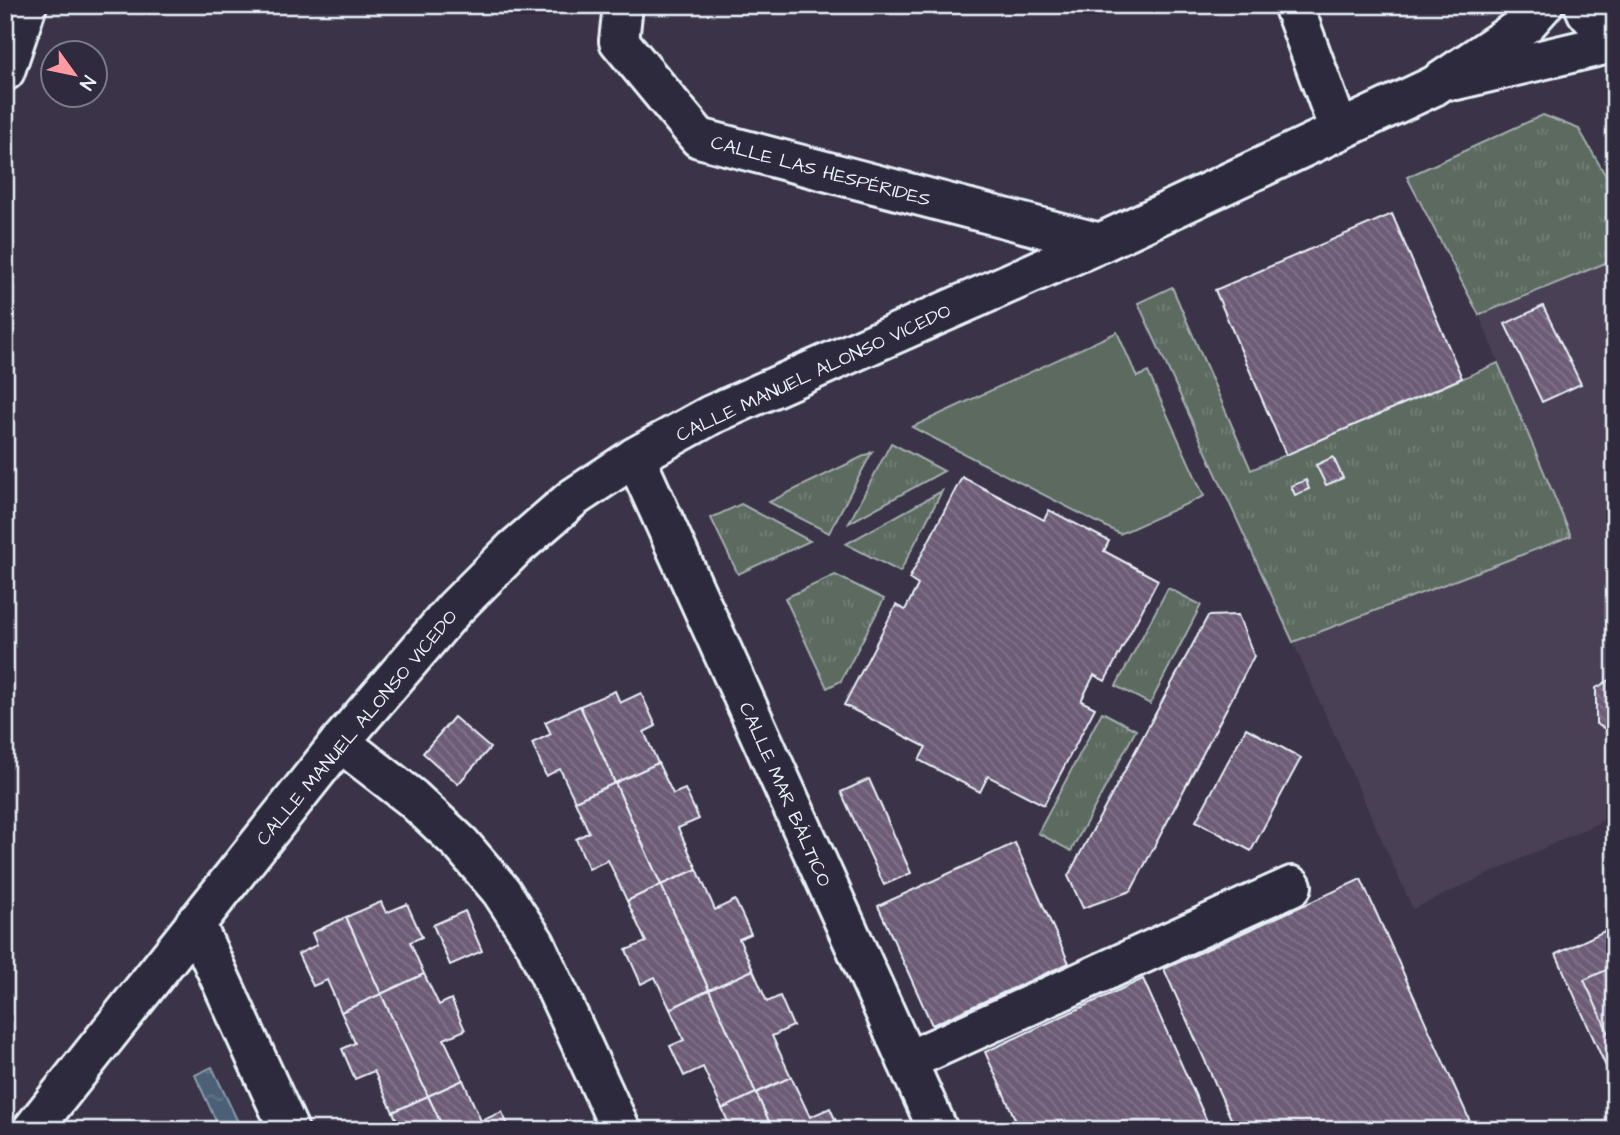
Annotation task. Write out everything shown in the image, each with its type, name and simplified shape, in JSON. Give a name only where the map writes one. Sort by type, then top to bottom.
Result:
[{"type":"street","points":[[5,71],[27,5]]},
{"type":"street","name":"CALLE LAS HESPÉRIDES","points":[[623,5],[619,41],[699,138],[1100,243]]},
{"type":"street","points":[[1293,5],[1339,130]]},
{"type":"street","name":"CALLE MANUEL ALONSO VICEDO","points":[[32,1130],[340,742],[454,609],[514,549],[573,498],[635,457],[711,415],[1100,243],[1434,86],[1527,23],[1543,5]]},
{"type":"street","points":[[1584,5],[1614,43]]},
{"type":"street","name":"CALLE MANUEL ALONSO VICEDO","points":[[1434,86],[1614,43]]},
{"type":"street","name":"CALLE MAR BÁLTICO","points":[[635,457],[939,1130]]},
{"type":"street","points":[[340,742],[412,798],[461,844],[501,891],[535,943],[621,1130]]},
{"type":"street","points":[[907,1061],[1292,886]]},
{"type":"street","points":[[195,923],[289,1130]]},
{"type":"shaded area","points":[[1615,259],[1615,815],[1413,909],[1293,642],[1570,536],[1479,315]]},
{"type":"green space","points":[[1543,115],[1579,129],[1615,192],[1615,259],[1479,315],[1407,177]]},
{"type":"green space","points":[[1172,287],[1251,470],[1498,363],[1571,536],[1293,642],[1138,303]]},
{"type":"green space","points":[[1117,332],[1137,377],[1148,372],[1204,496],[1120,534],[912,427]]},
{"type":"green space","points":[[891,443],[944,471],[849,523]]},
{"type":"green space","points":[[872,452],[829,533],[769,502]]},
{"type":"green space","points":[[942,491],[900,572],[846,544]]},
{"type":"green space","points":[[741,504],[810,541],[738,574],[711,518]]},
{"type":"green space","points":[[835,575],[884,599],[841,681],[827,688],[785,598]]},
{"type":"green space","points":[[1168,588],[1201,605],[1150,704],[1116,686]]},
{"type":"green space","points":[[1102,712],[1136,730],[1071,851],[1038,833]]},
{"type":"water","points":[[212,1067],[238,1122],[220,1130],[195,1075]]},
{"type":"building","points":[[1392,214],[1462,378],[1286,455],[1215,290]]},
{"type":"building","points":[[1543,306],[1581,384],[1542,402],[1505,324]]},
{"type":"building","points":[[1333,457],[1343,478],[1326,485],[1316,465]]},
{"type":"building","points":[[1615,460],[1615,500],[1612,498],[1611,462]]},
{"type":"building","points":[[962,477],[1044,520],[1049,510],[1109,541],[1104,551],[1158,580],[1105,681],[1094,675],[1081,701],[1095,708],[1044,805],[988,776],[980,792],[919,760],[926,747],[844,705],[896,605],[905,610],[918,585],[909,579]]},
{"type":"building","points":[[1306,480],[1309,489],[1295,495],[1291,486]]},
{"type":"building","points":[[1238,615],[1254,656],[1131,891],[1083,908],[1068,876],[1208,616]]},
{"type":"building","points":[[1615,677],[1615,734],[1596,724],[1596,688]]},
{"type":"building","points":[[615,691],[620,703],[641,693],[656,726],[644,732],[658,763],[615,783],[580,706]]},
{"type":"building","points":[[580,706],[615,783],[575,801],[560,769],[546,776],[532,743],[551,734],[545,722]]},
{"type":"building","points":[[454,717],[490,748],[458,784],[423,753]]},
{"type":"building","points":[[1246,728],[1301,758],[1251,851],[1196,821]]},
{"type":"building","points":[[658,763],[673,794],[685,789],[699,819],[678,828],[697,869],[661,885],[615,783]]},
{"type":"building","points":[[869,779],[911,873],[884,885],[841,792]]},
{"type":"building","points":[[615,783],[661,885],[627,901],[608,860],[589,869],[576,839],[589,832],[575,801]]},
{"type":"building","points":[[1015,843],[1069,963],[932,1025],[878,906]]},
{"type":"building","points":[[697,869],[715,910],[735,900],[751,934],[739,939],[753,970],[709,990],[661,885]]},
{"type":"building","points":[[1361,879],[1474,1130],[1236,1130],[1164,969]]},
{"type":"building","points":[[661,885],[709,990],[670,1009],[655,977],[641,984],[626,950],[646,942],[627,901]]},
{"type":"building","points":[[381,902],[386,913],[407,904],[422,937],[410,942],[424,974],[381,994],[346,917]]},
{"type":"building","points":[[465,911],[482,951],[450,965],[433,925]]},
{"type":"building","points":[[346,917],[381,994],[341,1012],[327,980],[313,986],[298,954],[317,945],[312,933]]},
{"type":"building","points":[[1615,926],[1615,1087],[1556,954]]},
{"type":"building","points":[[1615,966],[1615,1047],[1584,980]]},
{"type":"building","points":[[753,970],[767,1002],[780,996],[793,1026],[772,1036],[791,1077],[756,1093],[709,990]]},
{"type":"building","points":[[424,974],[439,1005],[451,999],[465,1030],[444,1039],[463,1080],[428,1096],[381,994]]},
{"type":"building","points":[[1143,979],[1211,1130],[1020,1130],[985,1052]]},
{"type":"building","points":[[709,990],[756,1093],[722,1109],[703,1067],[684,1076],[670,1046],[684,1040],[670,1009]]},
{"type":"building","points":[[381,994],[428,1096],[393,1112],[374,1071],[355,1079],[342,1049],[355,1043],[341,1012]]},
{"type":"building","points":[[791,1077],[810,1117],[830,1108],[840,1130],[773,1130],[756,1093]]},
{"type":"building","points":[[463,1080],[481,1121],[502,1112],[510,1130],[444,1130],[428,1096]]},
{"type":"building","points":[[756,1093],[773,1130],[732,1130],[722,1109]]},
{"type":"building","points":[[428,1096],[444,1130],[401,1130],[393,1112]]}]
